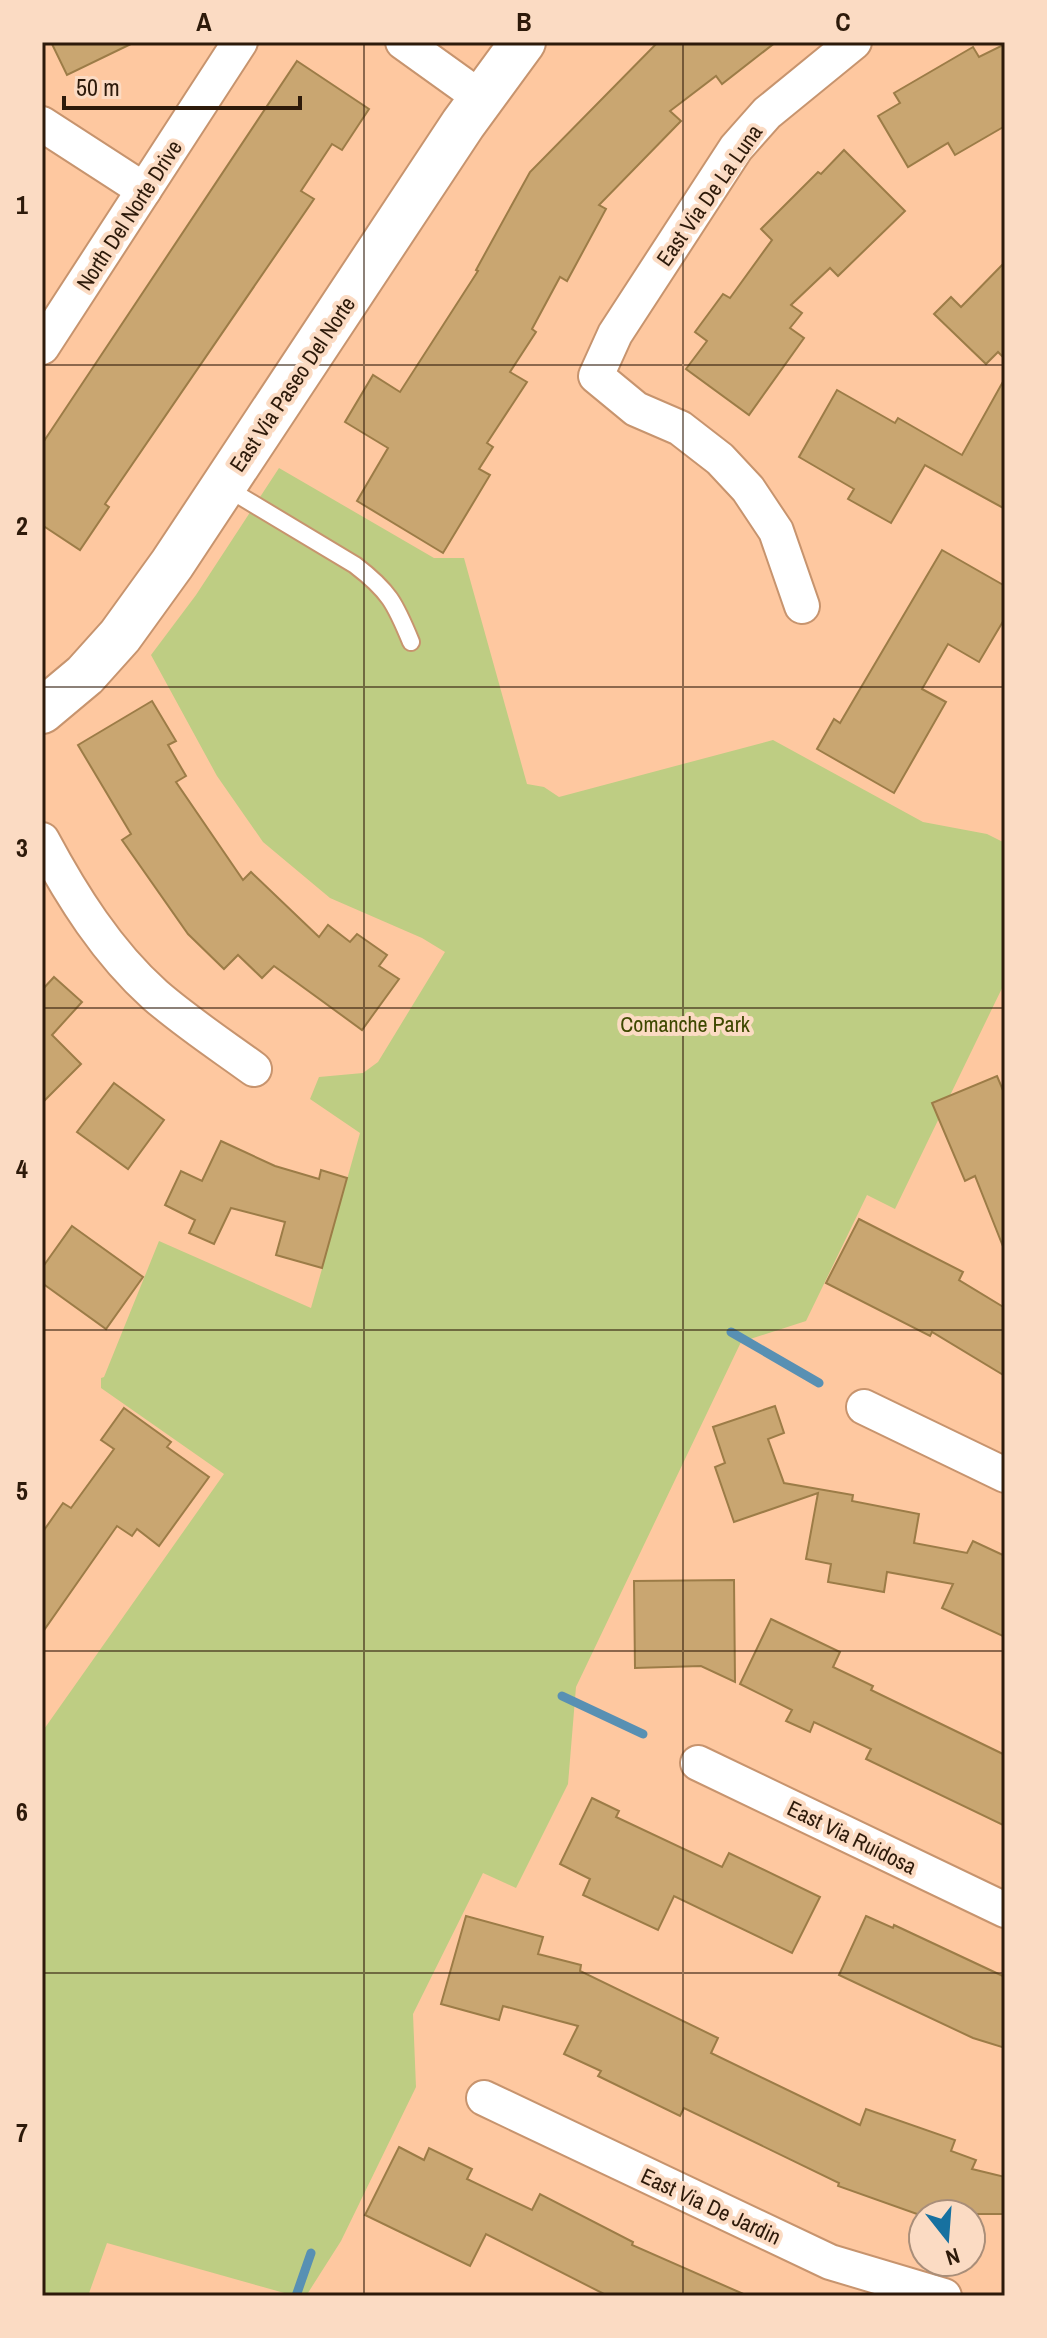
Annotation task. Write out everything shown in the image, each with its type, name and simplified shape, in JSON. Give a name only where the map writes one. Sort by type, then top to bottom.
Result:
[{"type":"street","name":"North Del Norte Drive","points":[[42,347],[240,42]]},
{"type":"street","points":[[403,42],[481,98]]},
{"type":"street","name":"East Via Paseo Del Norte","points":[[42,711],[85,675],[120,636],[224,486],[481,98],[523,42]]},
{"type":"street","name":"East Via De La Luna","points":[[802,606],[776,531],[748,489],[720,459],[680,428],[636,409],[596,376],[615,334],[736,148],[767,113],[842,45]]},
{"type":"street","points":[[42,124],[144,190]]},
{"type":"street","points":[[42,840],[73,897],[117,954],[154,994],[254,1069]]},
{"type":"street","points":[[864,1407],[1005,1475]]},
{"type":"street","name":"East Via Ruidosa","points":[[698,1763],[1005,1910]]},
{"type":"street","name":"East Via De Jardin","points":[[484,2098],[830,2262],[944,2296]]},
{"type":"lane","points":[[224,486],[373,579],[393,601],[411,642]]},
{"type":"green space","name":"Comanche Park","points":[[279,468],[434,558],[464,558],[527,784],[544,787],[559,797],[773,740],[923,822],[987,834],[1005,843],[1005,982],[895,1209],[867,1195],[806,1321],[741,1342],[576,1687],[568,1784],[516,1888],[483,1873],[413,2014],[416,2087],[341,2241],[306,2296],[295,2296],[107,2243],[88,2296],[42,2296],[42,1732],[224,1474],[101,1388],[101,1378],[159,1241],[311,1308],[360,1133],[310,1099],[319,1077],[363,1073],[378,1062],[445,952],[422,938],[330,898],[263,842],[217,776],[151,655],[196,595]]},
{"type":"building","points":[[51,42],[135,42],[67,75]]},
{"type":"building","points":[[658,42],[776,42],[722,84],[716,76],[670,111],[681,121],[599,205],[606,209],[567,281],[560,277],[532,329],[536,332],[510,372],[527,382],[487,443],[493,447],[479,469],[490,475],[443,553],[357,501],[388,448],[345,422],[373,375],[400,392],[478,271],[530,172]]},
{"type":"building","points":[[1005,44],[1005,126],[955,155],[948,143],[908,167],[878,116],[900,103],[894,93],[973,47],[979,57]]},
{"type":"building","points":[[297,61],[369,109],[342,150],[332,144],[301,191],[314,199],[105,504],[109,507],[80,550],[42,525],[42,444]]},
{"type":"building","points":[[844,150],[905,211],[838,276],[830,268],[791,305],[802,313],[790,328],[804,338],[749,415],[686,369],[707,341],[695,332],[723,294],[730,298],[772,240],[761,229]]},
{"type":"building","points":[[1005,262],[1005,359],[998,352],[986,364],[934,314],[951,297],[961,307]]},
{"type":"building","points":[[1005,378],[1005,509],[925,465],[891,523],[848,499],[854,489],[799,457],[837,390],[895,423],[898,418],[962,455]]},
{"type":"building","points":[[942,550],[1005,586],[1005,618],[979,662],[948,644],[922,689],[946,702],[894,793],[817,749],[834,719],[840,723]]},
{"type":"building","points":[[152,701],[176,741],[168,745],[186,776],[176,782],[243,880],[251,872],[319,937],[328,925],[350,942],[357,934],[387,955],[379,966],[399,979],[362,1030],[274,966],[262,978],[238,955],[224,969],[188,934],[122,840],[131,834],[78,745]]},
{"type":"building","points":[[54,977],[82,1002],[52,1035],[81,1064],[42,1103],[42,990]]},
{"type":"building","points":[[997,1076],[1005,1095],[1004,1249],[975,1176],[965,1181],[932,1103]]},
{"type":"building","points":[[114,1083],[164,1120],[128,1169],[77,1132]]},
{"type":"building","points":[[221,1141],[275,1166],[319,1179],[321,1170],[347,1178],[322,1268],[276,1255],[285,1222],[231,1208],[214,1244],[189,1233],[195,1220],[165,1205],[181,1171],[202,1181]]},
{"type":"building","points":[[859,1219],[963,1272],[959,1280],[1005,1308],[1005,1376],[932,1332],[930,1336],[826,1283]]},
{"type":"building","points":[[72,1226],[143,1277],[106,1329],[42,1283],[42,1268]]},
{"type":"building","points":[[775,1406],[784,1433],[768,1439],[784,1483],[853,1495],[852,1501],[919,1514],[914,1543],[967,1553],[973,1541],[1005,1556],[1005,1637],[942,1608],[953,1584],[887,1572],[884,1592],[828,1582],[831,1564],[806,1559],[818,1493],[734,1522],[715,1467],[725,1463],[713,1427]]},
{"type":"building","points":[[124,1408],[171,1442],[167,1447],[209,1477],[159,1546],[137,1529],[132,1536],[117,1526],[42,1633],[42,1533],[63,1503],[71,1508],[114,1449],[101,1440]]},
{"type":"building","points":[[734,1580],[735,1682],[701,1666],[635,1668],[634,1581]]},
{"type":"building","points":[[771,1619],[840,1652],[833,1667],[873,1686],[871,1690],[1005,1755],[1005,1826],[866,1759],[871,1749],[814,1722],[810,1732],[786,1721],[792,1710],[740,1684]]},
{"type":"building","points":[[592,1798],[619,1811],[616,1817],[722,1867],[729,1853],[820,1897],[792,1953],[674,1896],[658,1930],[583,1895],[590,1879],[560,1864]]},
{"type":"building","points":[[466,1916],[543,1937],[538,1954],[581,1965],[580,1971],[718,2038],[711,2053],[860,2125],[866,2109],[955,2140],[951,2151],[976,2160],[972,2169],[1005,2177],[1005,2214],[987,2214],[987,2198],[907,2198],[907,2210],[838,2186],[839,2183],[684,2108],[680,2116],[598,2076],[601,2071],[564,2054],[578,2026],[503,2006],[499,2020],[441,2004]]},
{"type":"building","points":[[866,1916],[893,1928],[894,1925],[1005,1977],[1005,2048],[973,2038],[839,1975]]},
{"type":"building","points":[[399,2147],[424,2160],[429,2148],[472,2169],[467,2179],[532,2210],[540,2194],[633,2242],[632,2245],[748,2296],[608,2296],[486,2234],[470,2266],[365,2215]]},
{"type":"waterway","points":[[731,1332],[819,1383]]},
{"type":"waterway","points":[[562,1696],[643,1734]]},
{"type":"waterway","points":[[296,2296],[311,2253]]}]
